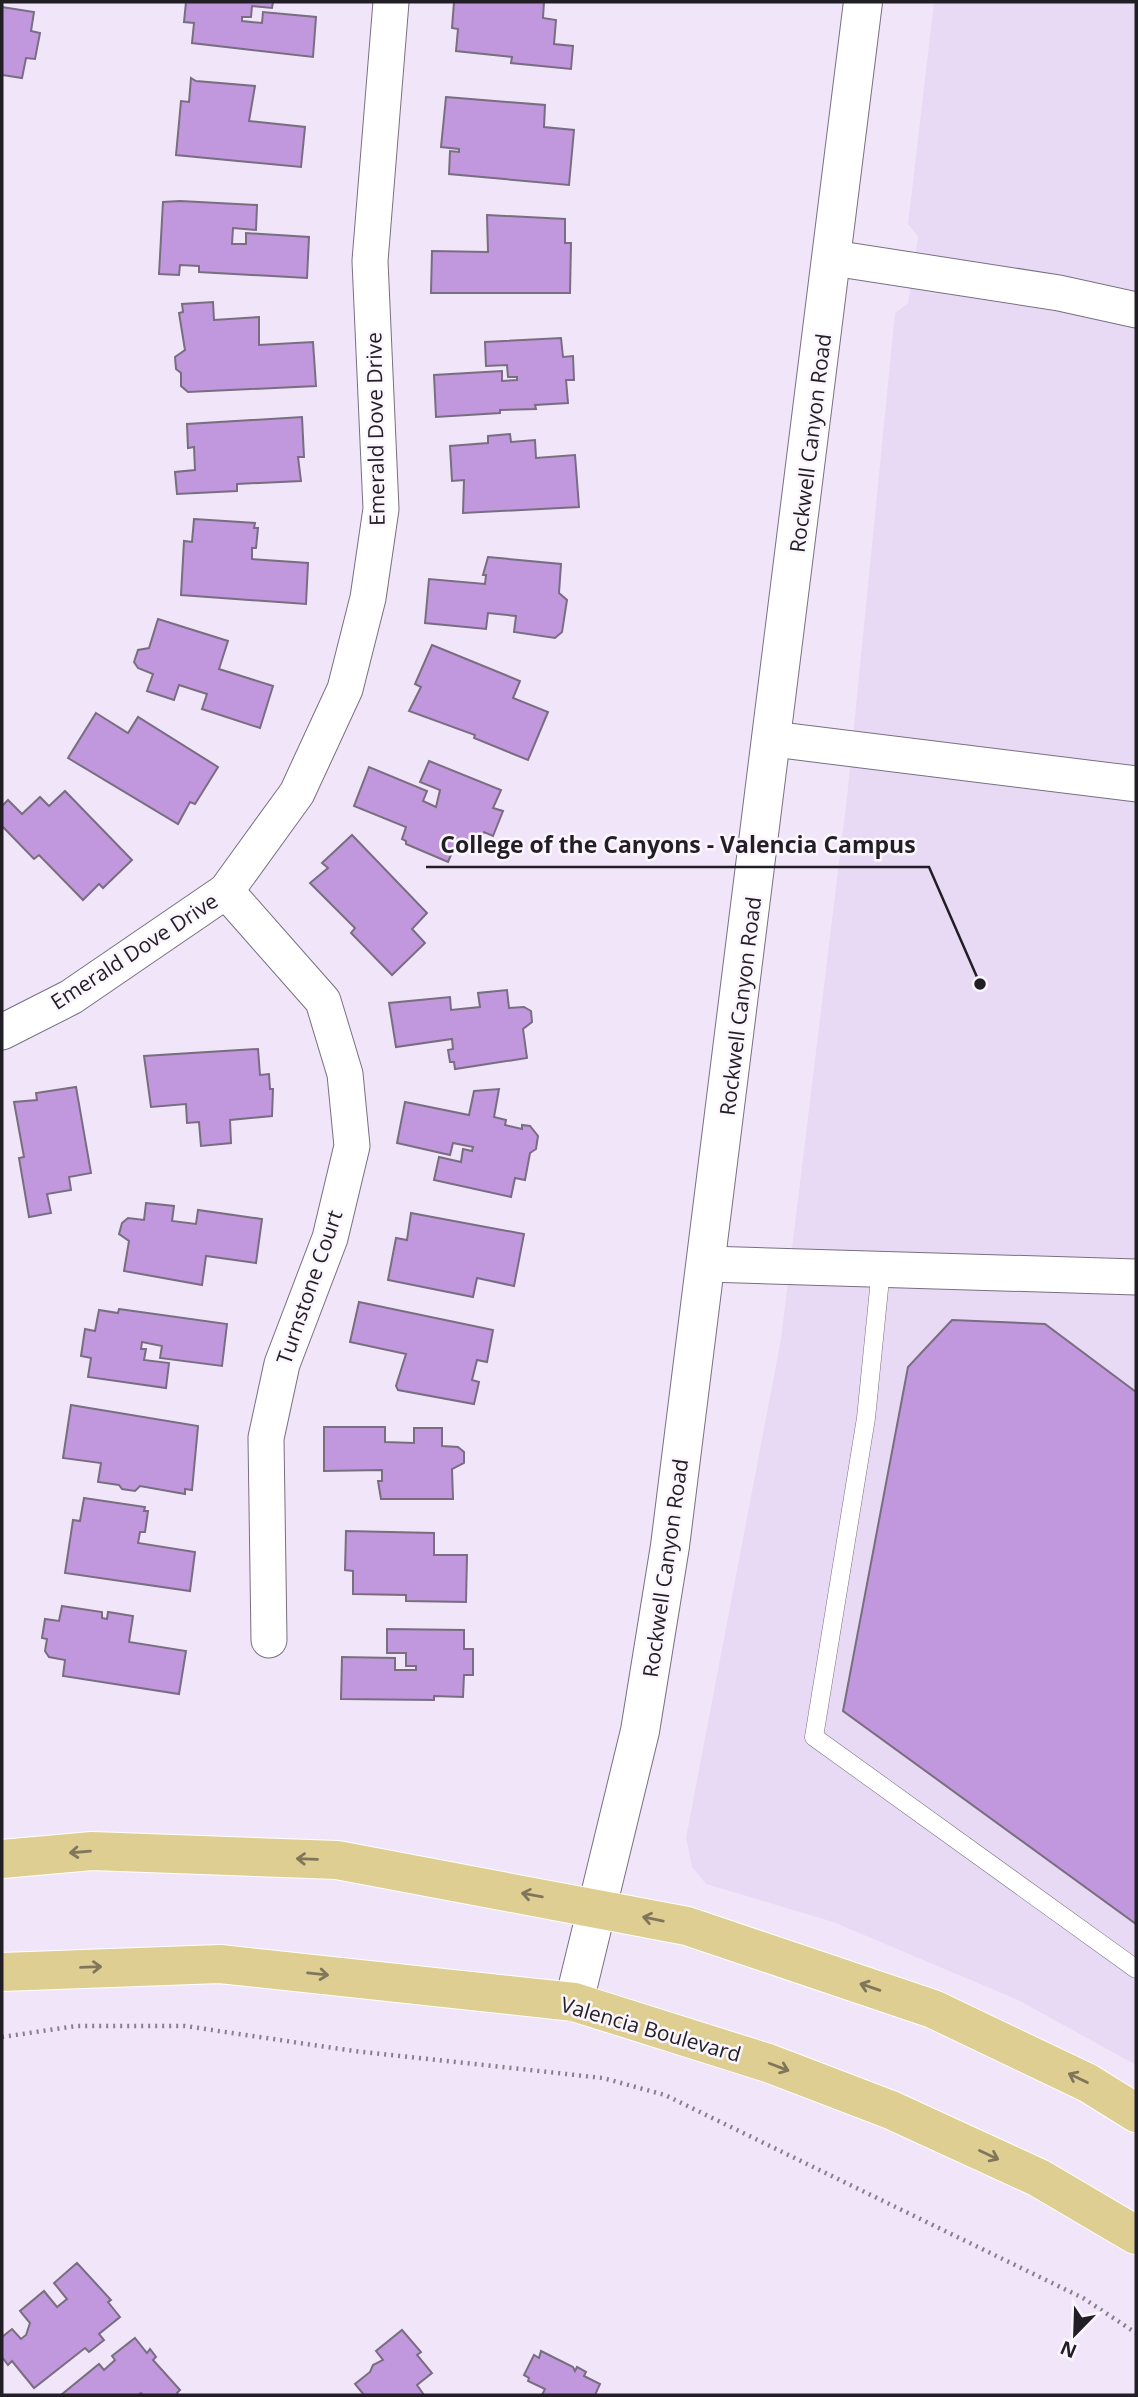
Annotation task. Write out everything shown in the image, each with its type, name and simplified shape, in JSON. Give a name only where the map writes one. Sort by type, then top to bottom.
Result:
[{"type":"main road","points":[[2,1859],[92,1851],[337,1860],[599,1907],[687,1926],[933,2010],[1088,2083],[1136,2113]]},
{"type":"main road","name":"Valencia Boulevard","points":[[2,1972],[220,1964],[574,2002],[768,2063],[891,2110],[1040,2178],[1136,2235]]},
{"type":"street","name":"Emerald Dove Drive","points":[[2,1032],[71,997],[226,891],[297,793],[345,689],[368,598],[381,509],[370,261],[391,2]]},
{"type":"street","name":"Rockwell Canyon Road","points":[[574,2002],[640,1731],[670,1546],[773,739],[863,2]]},
{"type":"street","points":[[833,258],[1059,293],[1136,310]]},
{"type":"street","points":[[773,739],[1136,784]]},
{"type":"street","name":"Turnstone Court","points":[[226,891],[323,1001],[345,1074],[352,1146],[330,1238],[282,1364],[266,1438],[269,1640]]},
{"type":"street","points":[[707,1264],[1136,1277]]},
{"type":"lane","points":[[881,1269],[866,1418],[814,1737],[1136,1969]]},
{"type":"path","points":[[2,2037],[76,2026],[185,2025],[354,2051],[603,2078],[665,2095],[1083,2298],[1136,2333]]},
{"type":"shaded area","points":[[934,2],[1136,2],[1136,2065],[1018,2000],[833,1922],[706,1884],[692,1867],[686,1838],[781,1339],[847,797],[895,313],[908,303],[918,237],[908,224]]},
{"type":"building","points":[[186,2],[273,2],[272,8],[252,6],[251,17],[242,17],[242,21],[262,23],[263,12],[316,17],[313,57],[192,43],[194,23],[184,22]]},
{"type":"building","points":[[454,2],[544,2],[543,18],[556,20],[554,44],[573,46],[571,69],[511,63],[512,57],[456,51],[458,29],[452,28]]},
{"type":"building","points":[[2,7],[34,12],[31,31],[40,33],[35,59],[26,58],[22,78],[2,75]]},
{"type":"building","points":[[191,78],[196,81],[255,86],[249,121],[305,127],[301,167],[176,155],[181,101],[189,102]]},
{"type":"building","points":[[446,97],[545,105],[544,127],[574,130],[569,185],[449,174],[450,151],[459,152],[459,149],[441,147]]},
{"type":"building","points":[[163,202],[257,205],[256,230],[233,228],[232,244],[246,244],[246,233],[309,237],[307,278],[199,272],[199,266],[180,265],[179,275],[159,274]]},
{"type":"building","points":[[487,215],[565,219],[565,243],[571,243],[570,293],[431,293],[432,251],[488,252]]},
{"type":"building","points":[[213,302],[214,320],[259,317],[259,345],[313,342],[316,386],[188,392],[181,386],[181,373],[176,369],[175,357],[185,350],[179,313],[183,312],[182,304]]},
{"type":"building","points":[[561,338],[563,357],[573,356],[574,380],[566,380],[568,403],[535,405],[536,409],[500,410],[500,413],[436,417],[434,375],[502,371],[502,381],[517,380],[517,377],[508,377],[507,365],[486,366],[485,342]]},
{"type":"building","points":[[302,417],[304,457],[298,457],[301,481],[237,484],[237,491],[177,494],[175,472],[195,470],[194,447],[188,448],[187,424]]},
{"type":"building","points":[[510,434],[511,442],[535,440],[536,458],[575,455],[579,507],[463,513],[464,480],[452,481],[450,446],[488,443],[488,436]]},
{"type":"building","points":[[194,519],[255,523],[254,528],[258,528],[252,559],[308,563],[306,604],[181,595],[184,541],[192,542]]},
{"type":"building","points":[[488,557],[561,564],[559,593],[567,600],[562,632],[555,638],[514,632],[516,616],[488,613],[486,629],[425,623],[429,579],[485,584],[486,575],[483,575]]},
{"type":"building","points":[[158,619],[228,641],[219,669],[273,686],[260,728],[202,709],[207,694],[179,685],[174,700],[147,691],[153,674],[138,668],[134,662],[138,650],[149,648]]},
{"type":"building","points":[[432,645],[520,681],[513,698],[548,712],[528,760],[474,738],[475,735],[409,711],[421,687],[415,684]]},
{"type":"building","points":[[96,713],[128,733],[138,717],[218,767],[195,804],[190,802],[178,824],[68,758]]},
{"type":"building","points":[[429,761],[501,790],[493,808],[503,811],[493,836],[484,832],[476,852],[456,843],[448,862],[406,844],[402,839],[406,827],[354,806],[369,767],[427,791],[423,801],[436,807],[440,790],[420,782]]},
{"type":"building","points":[[65,791],[132,860],[103,888],[99,884],[83,900],[39,855],[34,859],[2,826],[2,806],[8,800],[22,814],[40,797],[49,806]]},
{"type":"building","points":[[352,835],[427,913],[412,929],[425,943],[392,975],[351,933],[355,928],[310,883],[328,868],[322,863]]},
{"type":"building","points":[[507,990],[509,1008],[524,1007],[531,1011],[532,1022],[523,1029],[527,1058],[455,1069],[454,1062],[450,1062],[448,1050],[453,1049],[452,1039],[396,1047],[389,1003],[450,997],[451,1010],[480,1007],[478,993]]},
{"type":"building","points":[[258,1049],[260,1075],[269,1074],[270,1089],[273,1089],[272,1116],[230,1120],[231,1143],[201,1146],[199,1122],[187,1123],[186,1104],[151,1107],[144,1056]]},
{"type":"building","points":[[76,1087],[91,1173],[69,1177],[71,1190],[47,1194],[51,1213],[29,1217],[19,1158],[24,1157],[14,1102],[37,1100],[36,1093]]},
{"type":"building","points":[[499,1089],[494,1117],[506,1120],[505,1125],[522,1129],[522,1125],[530,1126],[538,1136],[536,1149],[530,1153],[525,1180],[515,1178],[511,1197],[434,1180],[439,1157],[461,1162],[463,1149],[472,1151],[473,1147],[453,1143],[450,1155],[397,1143],[405,1102],[469,1115],[474,1091]]},
{"type":"building","points":[[146,1203],[174,1206],[172,1221],[196,1224],[198,1210],[262,1219],[256,1263],[206,1256],[202,1285],[124,1271],[129,1241],[119,1234],[122,1223],[128,1218],[144,1220]]},
{"type":"building","points":[[411,1213],[524,1234],[514,1286],[477,1278],[473,1297],[388,1280],[396,1238],[407,1240]]},
{"type":"building","points":[[359,1302],[493,1330],[487,1362],[477,1360],[472,1380],[479,1382],[474,1404],[398,1390],[396,1386],[406,1354],[350,1342]]},
{"type":"building","points":[[119,1309],[227,1324],[222,1366],[160,1358],[162,1346],[142,1342],[141,1349],[146,1349],[144,1360],[169,1363],[166,1388],[88,1377],[91,1358],[81,1356],[85,1329],[95,1331],[99,1310],[118,1313]]},
{"type":"building","points":[[952,1320],[1045,1324],[1136,1392],[1136,1924],[843,1711],[908,1367]]},
{"type":"building","points":[[71,1405],[198,1426],[192,1490],[185,1489],[185,1494],[140,1486],[135,1491],[122,1489],[119,1485],[98,1482],[101,1463],[63,1458]]},
{"type":"building","points":[[324,1427],[385,1427],[385,1442],[414,1443],[414,1428],[442,1428],[442,1446],[458,1447],[464,1452],[464,1463],[452,1469],[453,1499],[381,1499],[378,1481],[382,1481],[382,1470],[324,1471]]},
{"type":"building","points":[[84,1498],[145,1507],[144,1511],[148,1511],[145,1532],[140,1532],[138,1543],[195,1552],[190,1591],[65,1573],[73,1520],[80,1521]]},
{"type":"building","points":[[346,1531],[434,1533],[434,1555],[467,1555],[466,1602],[406,1601],[406,1595],[353,1594],[353,1571],[345,1570]]},
{"type":"building","points":[[62,1606],[102,1612],[102,1618],[107,1619],[108,1612],[133,1616],[129,1642],[186,1651],[179,1694],[63,1676],[65,1660],[49,1657],[45,1651],[47,1639],[42,1638],[45,1619],[59,1621]]},
{"type":"building","points":[[387,1629],[464,1630],[464,1649],[473,1649],[473,1675],[464,1675],[463,1697],[434,1696],[434,1700],[341,1699],[342,1657],[395,1658],[395,1670],[416,1670],[416,1666],[406,1666],[406,1653],[387,1653]]},
{"type":"building","points":[[77,2263],[111,2300],[108,2302],[120,2317],[99,2334],[104,2340],[89,2352],[85,2348],[34,2388],[12,2361],[8,2365],[2,2357],[2,2337],[12,2329],[21,2339],[26,2335],[30,2323],[20,2311],[44,2291],[57,2307],[67,2299],[54,2283]]},
{"type":"building","points":[[402,2330],[421,2352],[417,2355],[432,2373],[417,2385],[424,2395],[364,2395],[355,2384],[370,2372],[373,2365],[383,2360],[376,2351]]},
{"type":"building","points":[[135,2338],[147,2353],[150,2349],[156,2357],[153,2360],[180,2390],[178,2395],[61,2395],[99,2364],[104,2370],[115,2360],[112,2356]]},
{"type":"building","points":[[541,2351],[573,2367],[575,2371],[577,2367],[586,2372],[584,2376],[600,2384],[595,2395],[542,2395],[545,2389],[528,2381],[529,2378],[524,2375],[534,2355],[539,2358]]},
{"type":"place","name":"College of the Canyons - Valencia Campus","points":[[980,984]]}]
